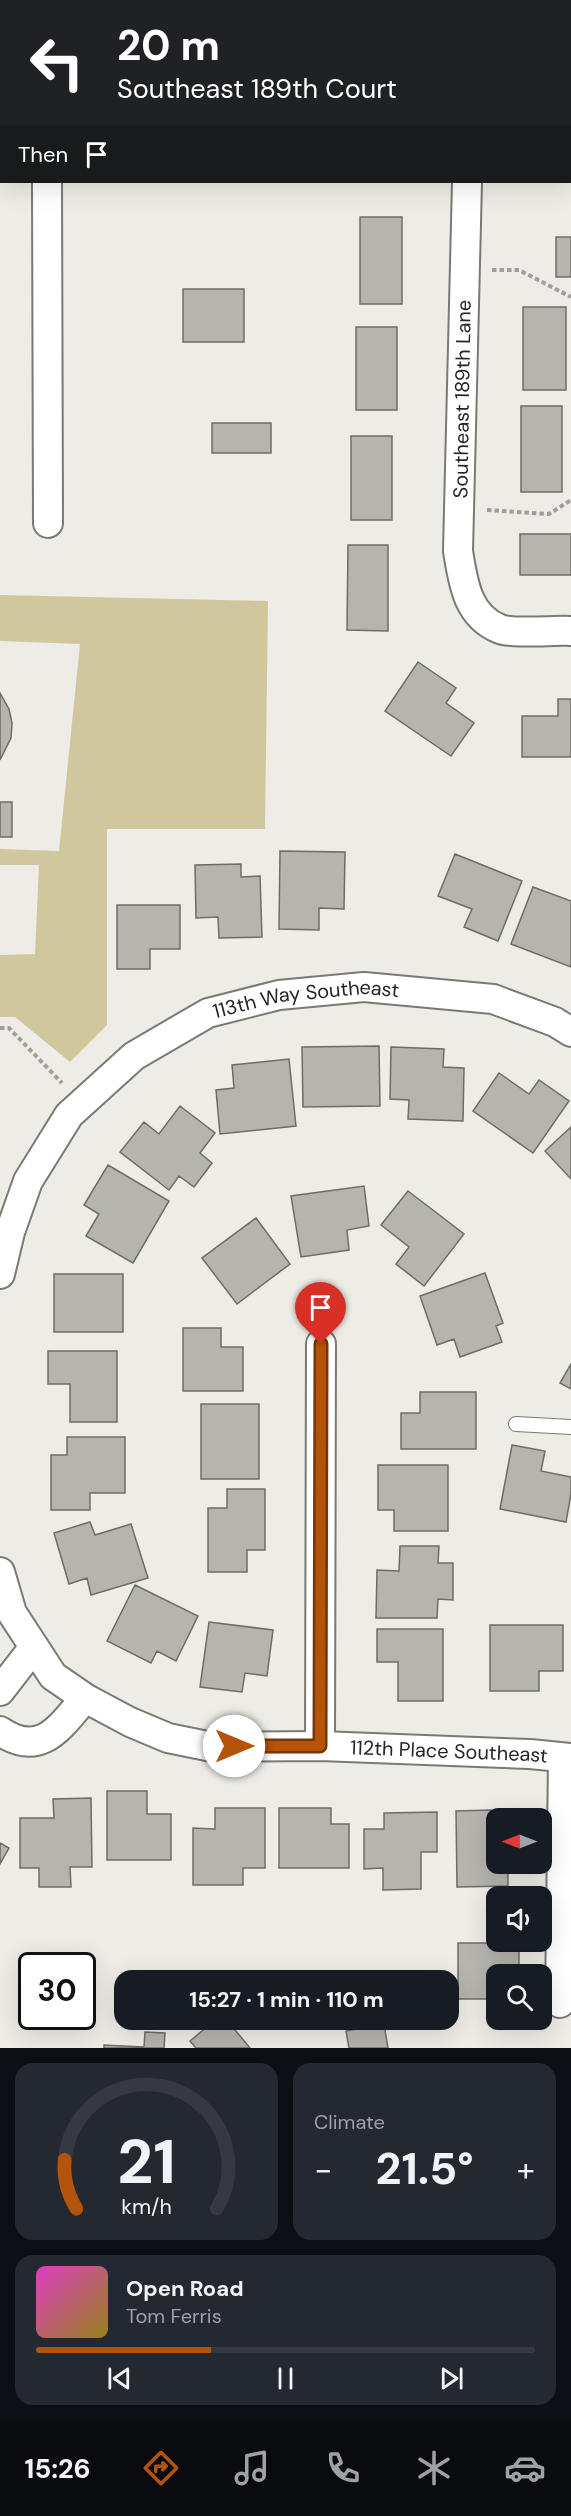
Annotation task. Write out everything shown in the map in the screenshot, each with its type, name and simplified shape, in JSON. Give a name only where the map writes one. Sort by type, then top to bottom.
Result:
[{"type":"street","points":[[47,183],[48,524]]},
{"type":"street","name":"Southeast 189th Lane","points":[[467,183],[458,551],[464,588],[476,613],[502,630],[571,631]]},
{"type":"street","name":"113th Way Southeast","points":[[0,1274],[10,1232],[28,1181],[75,1109],[134,1056],[208,1013],[279,995],[364,987],[493,999],[555,1022],[571,1032]]},
{"type":"street","points":[[320,1746],[321,1344]]},
{"type":"street","points":[[0,1572],[12,1613],[34,1647],[0,1691]]},
{"type":"street","name":"112th Place Southeast","points":[[34,1647],[53,1676],[85,1698],[130,1722],[168,1738],[212,1747],[320,1746],[530,1754],[567,1758]]},
{"type":"street","points":[[0,1731],[9,1737],[27,1741],[42,1741],[56,1733],[85,1698]]},
{"type":"street","points":[[560,2003],[567,1758]]},
{"type":"lane","points":[[516,1424],[571,1426]]},
{"type":"path","points":[[465,270],[519,270],[571,297]]},
{"type":"path","points":[[459,509],[549,514],[571,500]]},
{"type":"path","points":[[0,1028],[9,1028],[75,1109]]},
{"type":"shaded area","points":[[0,595],[268,601],[265,829],[107,829],[107,1025],[70,1062],[15,1017],[0,1017],[0,955],[35,954],[39,865],[0,865],[0,849],[59,851],[80,644],[0,641]]},
{"type":"building","points":[[360,217],[402,217],[402,304],[360,304]]},
{"type":"building","points":[[556,237],[571,237],[571,277],[556,277]]},
{"type":"building","points":[[183,289],[244,289],[244,342],[183,342]]},
{"type":"building","points":[[523,307],[566,307],[566,390],[523,390]]},
{"type":"building","points":[[356,327],[397,327],[397,410],[356,410]]},
{"type":"building","points":[[521,406],[562,406],[562,492],[521,492]]},
{"type":"building","points":[[212,423],[271,423],[271,453],[212,453]]},
{"type":"building","points":[[351,436],[392,436],[392,520],[351,520]]},
{"type":"building","points":[[520,534],[571,534],[571,575],[520,575]]},
{"type":"building","points":[[348,545],[388,545],[388,631],[347,630]]},
{"type":"building","points":[[418,662],[456,688],[446,703],[474,723],[451,756],[385,711]]},
{"type":"building","points":[[0,693],[9,709],[12,723],[11,738],[0,760]]},
{"type":"building","points":[[558,699],[571,699],[571,757],[522,757],[522,716],[558,716]]},
{"type":"building","points":[[0,802],[12,802],[12,837],[0,837]]},
{"type":"building","points":[[280,851],[345,852],[344,909],[319,908],[319,930],[279,929]]},
{"type":"building","points":[[455,854],[522,881],[498,941],[464,927],[472,909],[438,896]]},
{"type":"building","points":[[241,864],[241,877],[260,876],[262,937],[219,938],[218,917],[196,918],[195,865]]},
{"type":"building","points":[[533,887],[571,901],[571,967],[511,944]]},
{"type":"building","points":[[117,905],[180,905],[180,949],[150,949],[150,969],[117,969]]},
{"type":"building","points":[[379,1046],[380,1106],[303,1107],[302,1047]]},
{"type":"building","points":[[391,1047],[444,1049],[443,1067],[464,1068],[463,1121],[408,1119],[409,1100],[390,1099]]},
{"type":"building","points":[[289,1059],[296,1126],[220,1134],[216,1090],[234,1088],[232,1065]]},
{"type":"building","points":[[499,1073],[529,1094],[539,1080],[569,1101],[533,1153],[473,1111]]},
{"type":"building","points":[[180,1106],[215,1133],[200,1153],[212,1163],[194,1187],[179,1176],[169,1190],[120,1152],[144,1122],[159,1134]]},
{"type":"building","points":[[571,1127],[571,1179],[545,1151]]},
{"type":"building","points":[[108,1165],[169,1201],[133,1263],[86,1236],[99,1214],[84,1205]]},
{"type":"building","points":[[364,1186],[369,1226],[347,1230],[349,1250],[301,1257],[291,1196]]},
{"type":"building","points":[[408,1191],[464,1234],[424,1286],[396,1264],[409,1247],[381,1225]]},
{"type":"building","points":[[256,1218],[290,1264],[237,1304],[202,1258]]},
{"type":"building","points":[[485,1273],[503,1323],[496,1326],[502,1342],[460,1357],[454,1339],[437,1345],[420,1296]]},
{"type":"building","points":[[54,1274],[123,1274],[123,1332],[54,1332]]},
{"type":"building","points":[[183,1328],[221,1328],[221,1347],[243,1347],[243,1391],[183,1391]]},
{"type":"building","points":[[48,1351],[117,1351],[117,1422],[70,1422],[70,1384],[48,1384]]},
{"type":"building","points":[[571,1364],[571,1389],[560,1383]]},
{"type":"building","points":[[420,1392],[476,1392],[476,1449],[401,1449],[401,1413],[420,1413]]},
{"type":"building","points":[[201,1404],[259,1404],[259,1479],[201,1479]]},
{"type":"building","points":[[67,1437],[125,1437],[125,1493],[90,1493],[90,1510],[51,1510],[51,1455],[67,1455]]},
{"type":"building","points":[[512,1445],[545,1451],[541,1471],[571,1477],[571,1494],[566,1522],[500,1509]]},
{"type":"building","points":[[378,1465],[448,1465],[448,1531],[394,1531],[394,1510],[378,1510]]},
{"type":"building","points":[[227,1489],[265,1489],[265,1550],[247,1550],[247,1572],[208,1572],[208,1508],[227,1508]]},
{"type":"building","points":[[90,1522],[95,1535],[131,1524],[148,1578],[91,1595],[87,1578],[69,1584],[54,1533]]},
{"type":"building","points":[[400,1546],[439,1546],[438,1563],[453,1563],[453,1600],[438,1599],[437,1618],[376,1618],[377,1570],[399,1571]]},
{"type":"building","points":[[135,1585],[198,1616],[176,1661],[157,1651],[151,1663],[107,1641]]},
{"type":"building","points":[[209,1622],[273,1630],[267,1676],[245,1673],[242,1692],[200,1687]]},
{"type":"building","points":[[490,1625],[563,1625],[563,1671],[539,1671],[539,1691],[490,1691]]},
{"type":"building","points":[[377,1629],[443,1629],[443,1701],[398,1701],[398,1662],[377,1662]]},
{"type":"building","points":[[107,1791],[147,1791],[147,1814],[171,1814],[171,1860],[107,1860]]},
{"type":"building","points":[[91,1798],[92,1867],[70,1867],[71,1887],[39,1887],[39,1868],[20,1868],[20,1818],[54,1818],[53,1799]]},
{"type":"building","points":[[215,1808],[265,1808],[265,1868],[243,1868],[243,1885],[193,1885],[193,1828],[215,1829]]},
{"type":"building","points":[[279,1808],[331,1808],[331,1824],[349,1824],[349,1868],[279,1868]]},
{"type":"building","points":[[486,1810],[486,1874],[508,1874],[508,1886],[457,1887],[456,1811]]},
{"type":"building","points":[[437,1812],[437,1852],[421,1852],[421,1889],[383,1890],[383,1868],[364,1869],[364,1829],[384,1829],[384,1813]]},
{"type":"building","points":[[0,1843],[9,1848],[0,1864]]},
{"type":"building","points":[[458,1943],[486,1943],[486,1952],[519,1952],[519,1964],[486,1964],[486,1999],[459,1999]]},
{"type":"building","points":[[203,2030],[235,2030],[250,2048],[196,2048],[190,2041]]},
{"type":"building","points":[[385,2030],[388,2048],[349,2048],[346,2031]]},
{"type":"building","points":[[145,2032],[165,2033],[164,2048],[104,2048],[104,2045],[144,2047]]},
{"type":"route","points":[[234,1746],[320,1746],[321,1344]]}]
